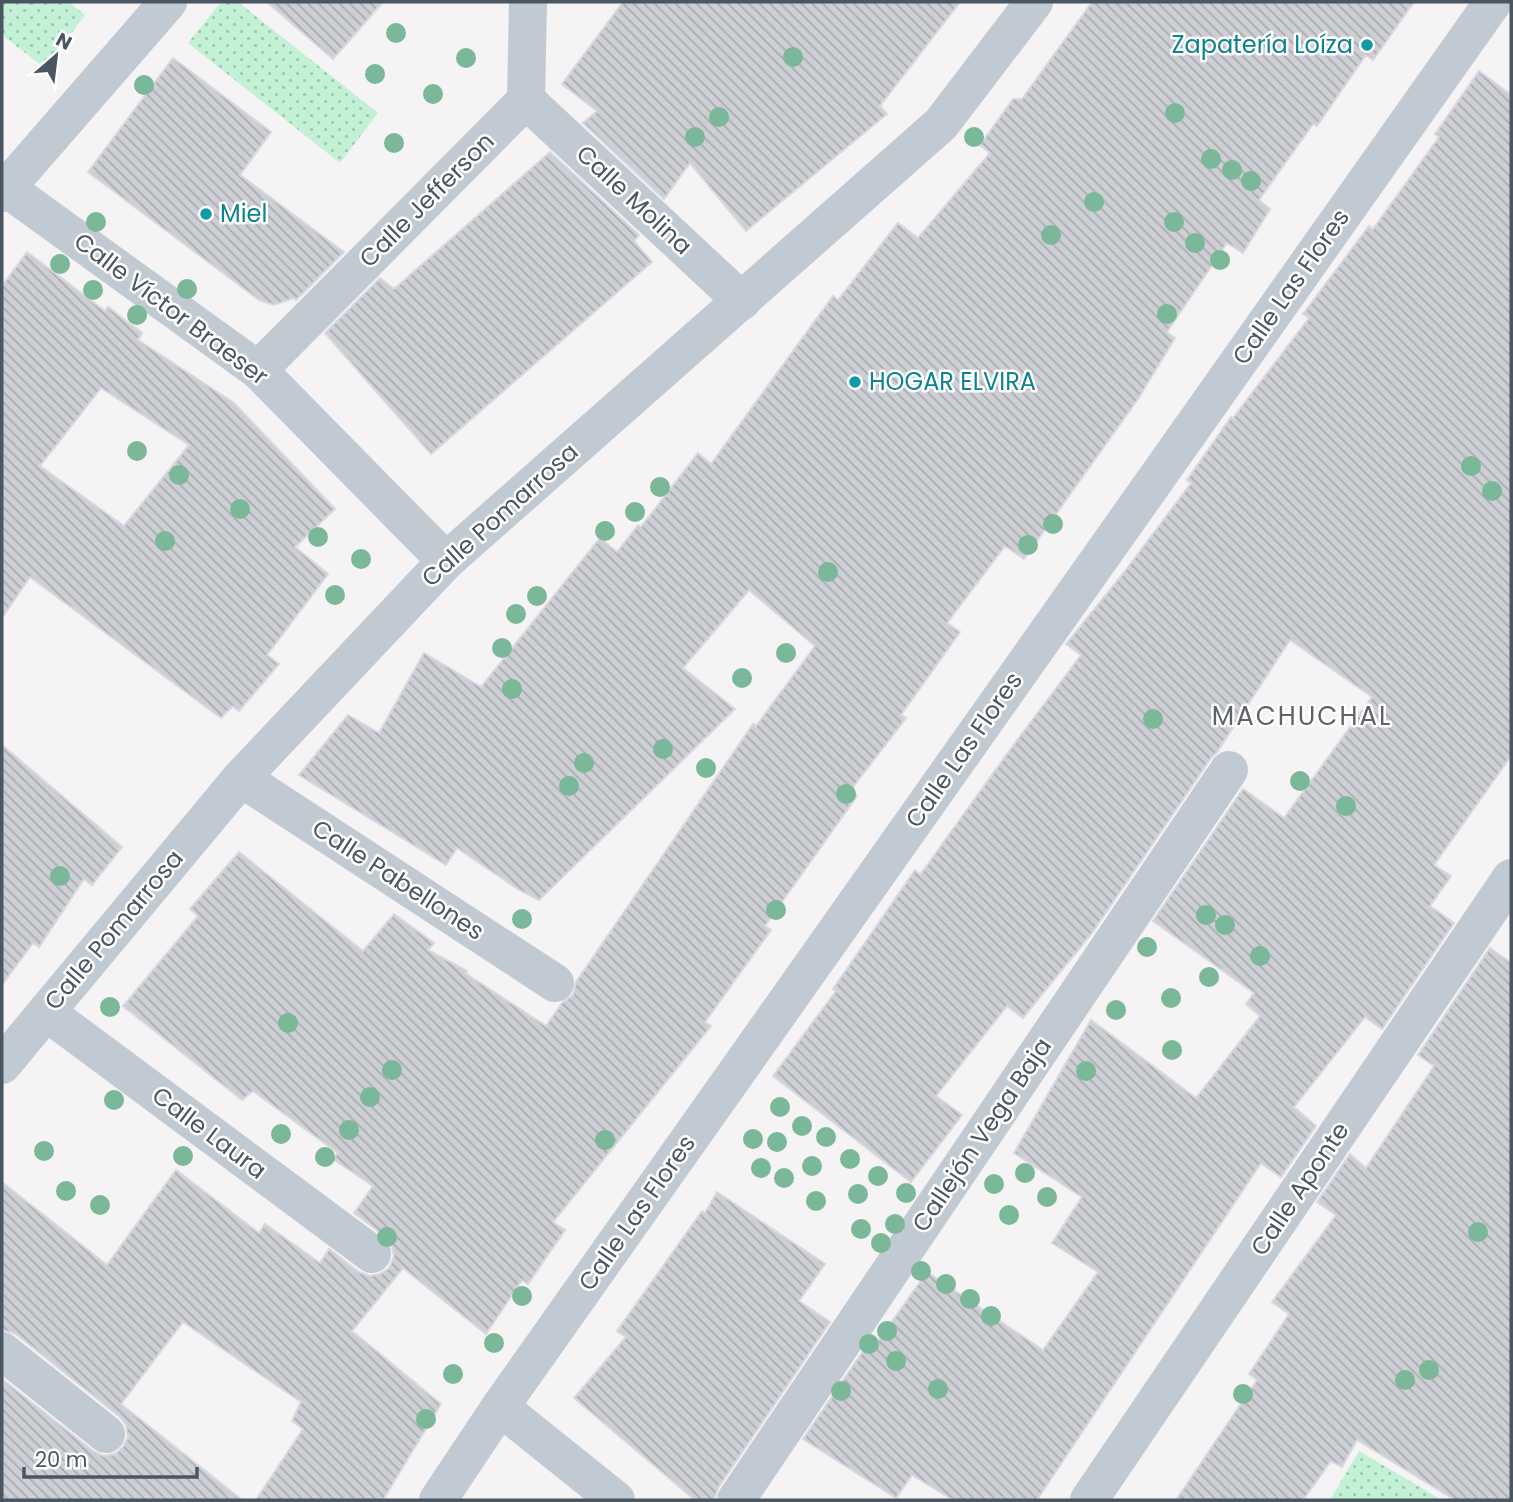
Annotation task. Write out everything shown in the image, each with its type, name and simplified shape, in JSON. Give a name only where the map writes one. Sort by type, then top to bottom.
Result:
[{"type":"street","points":[[4,190],[168,2]]},
{"type":"street","points":[[526,100],[528,2]]},
{"type":"street","name":"Calle Pomarrosa","points":[[2,1065],[241,778],[446,561],[941,124],[1034,2]]},
{"type":"street","name":"Calle Las Flores","points":[[438,1500],[500,1407],[1493,2]]},
{"type":"street","name":"Calle Molina","points":[[526,100],[742,301]]},
{"type":"street","name":"Calle Jefferson","points":[[258,370],[526,100]]},
{"type":"street","name":"Calle Víctor Braeser","points":[[4,190],[258,370],[446,561]]},
{"type":"street","name":"Callejón Vega Baja","points":[[736,1500],[1229,770]]},
{"type":"street","name":"Calle Pabellones","points":[[241,778],[555,983]]},
{"type":"street","name":"Calle Aponte","points":[[1089,1500],[1511,878]]},
{"type":"street","name":"Calle Laura","points":[[46,1012],[372,1254]]},
{"type":"street","points":[[2,1351],[106,1434]]},
{"type":"street","points":[[500,1407],[615,1500]]},
{"type":"green space","points":[[2,2],[69,2],[85,15],[45,68],[2,35]]},
{"type":"green space","points":[[221,2],[238,2],[378,113],[340,163],[188,43]]},
{"type":"green space","points":[[1359,1451],[1442,1500],[1330,1500]]},
{"type":"building","points":[[267,2],[383,2],[333,59]]},
{"type":"building","points":[[623,2],[960,2],[880,106],[887,114],[746,231],[690,163],[664,199],[583,123],[597,111],[562,84]]},
{"type":"building","points":[[1092,2],[1414,2],[1373,60],[1366,55],[1317,126],[1313,124],[1259,200],[1270,209],[1243,253],[1227,243],[1167,332],[1175,338],[1138,399],[1024,559],[1005,546],[947,623],[960,632],[901,715],[906,718],[850,791],[857,796],[765,926],[771,930],[705,1022],[711,1026],[553,1222],[565,1230],[528,1284],[522,1280],[486,1334],[403,1268],[352,1331],[441,1404],[383,1500],[256,1500],[303,1429],[292,1421],[301,1402],[183,1322],[121,1404],[242,1500],[2,1500],[2,1379],[103,1456],[115,1454],[123,1447],[128,1437],[126,1425],[120,1417],[16,1334],[2,1330],[2,1182],[107,1265],[176,1170],[259,1233],[265,1224],[320,1263],[329,1249],[359,1272],[370,1276],[389,1268],[394,1257],[392,1246],[386,1237],[354,1213],[373,1186],[333,1159],[338,1153],[253,1091],[242,1100],[123,1006],[198,916],[190,909],[239,852],[363,951],[394,914],[434,943],[428,950],[467,971],[465,973],[546,1026],[562,1003],[573,995],[576,982],[753,724],[756,726],[815,646],[749,590],[683,668],[735,709],[539,900],[519,890],[457,848],[446,865],[299,775],[348,715],[379,733],[424,653],[481,687],[600,538],[617,552],[638,525],[641,527],[698,453],[711,464],[833,296],[838,300],[898,223],[918,238],[990,153],[980,145],[1013,99],[1022,99]]},
{"type":"building","name":"Miel","points":[[173,58],[271,132],[240,175],[344,252],[296,300],[294,298],[274,305],[259,300],[88,172]]},
{"type":"building","points":[[1479,71],[1511,95],[1511,756],[1434,865],[1451,876],[1430,906],[1454,923],[1382,1029],[1365,1017],[1294,1107],[1316,1126],[1281,1177],[1261,1163],[1037,1500],[953,1500],[912,1475],[896,1498],[803,1439],[866,1347],[871,1351],[927,1272],[1043,1350],[1098,1272],[1052,1243],[1082,1197],[1014,1153],[1091,1020],[1196,1098],[1260,1016],[1246,1004],[1254,993],[1153,921],[1243,789],[1284,818],[1372,697],[1290,640],[1217,752],[1092,933],[1023,1018],[1007,1006],[936,1096],[962,1115],[911,1182],[773,1076],[836,991],[833,989],[915,870],[920,875],[1081,655],[1066,644],[1191,483],[1187,480],[1231,417],[1233,418],[1309,318],[1303,314],[1369,226],[1373,229],[1439,137],[1435,134]]},
{"type":"building","points":[[550,152],[639,235],[634,241],[652,262],[431,454],[325,333],[380,278],[394,289]]},
{"type":"building","points":[[27,252],[105,311],[108,307],[142,333],[138,340],[234,403],[335,509],[295,547],[328,574],[267,655],[279,664],[239,711],[233,706],[221,718],[30,577],[2,618],[2,286]],"holes":[[[101,388],[189,445],[124,526],[40,466]]]},
{"type":"building","points":[[2,745],[122,847],[92,885],[84,879],[39,947],[33,943],[2,985]]},
{"type":"building","points":[[1490,948],[1511,963],[1511,1500],[1455,1500],[1357,1440],[1342,1467],[1331,1461],[1303,1500],[1176,1500],[1257,1380],[1249,1374],[1289,1314],[1272,1302],[1336,1215],[1317,1202],[1350,1154],[1366,1168],[1434,1066],[1418,1055]]},
{"type":"building","points":[[717,1192],[825,1264],[799,1301],[830,1322],[718,1488],[714,1500],[695,1500],[574,1398],[626,1337],[617,1331],[702,1211],[705,1213]]},
{"type":"place","name":"Zapatería Loíza","points":[[1367,45]]},
{"type":"place","name":"Miel","points":[[206,214]]},
{"type":"place","name":"HOGAR ELVIRA","points":[[855,382]]},
{"type":"district","name":"MACHUCHAL","points":[[1302,716]]}]
